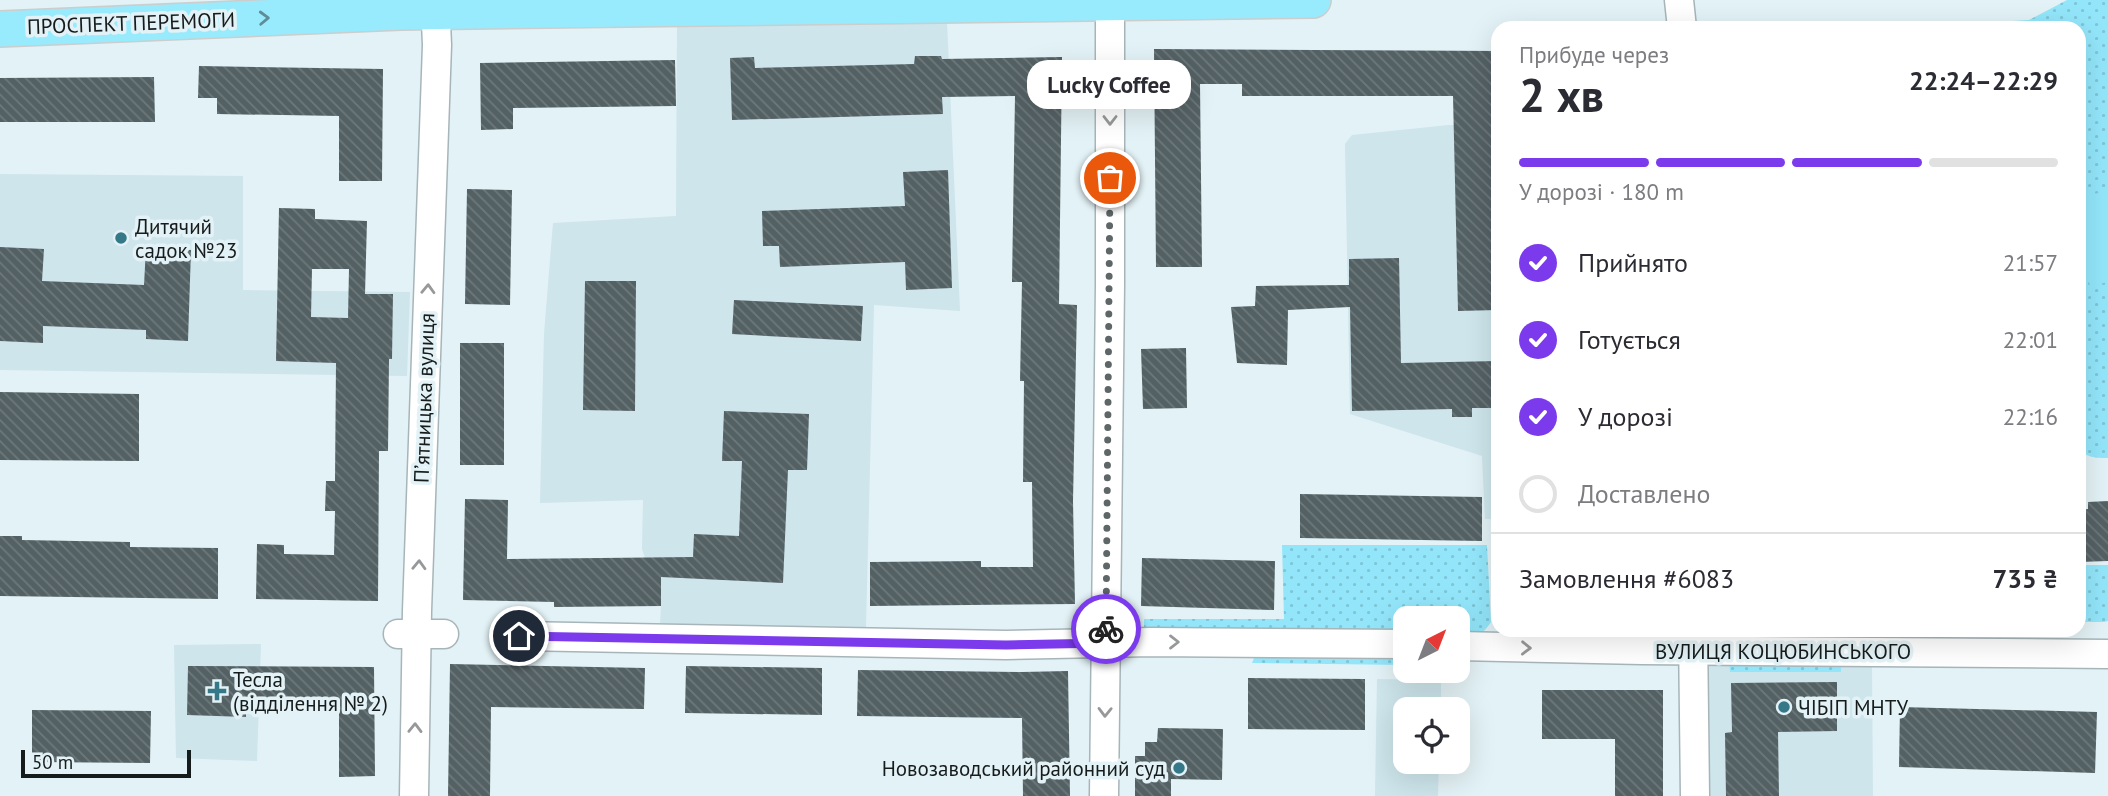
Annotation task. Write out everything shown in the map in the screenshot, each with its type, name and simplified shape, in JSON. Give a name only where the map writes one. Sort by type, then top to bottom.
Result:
[{"type":"main road","name":"ПРОСПЕКТ ПЕРЕМОГИ","points":[[0,29],[435,6],[1312,0]]},
{"type":"street","points":[[1679,0],[1681,21]]},
{"type":"street","points":[[1104,796],[1110,293],[1110,2]]},
{"type":"street","name":"Пʼятницька вулиця","points":[[414,796],[437,45],[435,6]]},
{"type":"street","points":[[519,636],[1006,645],[1393,643]]},
{"type":"street","points":[[1693,640],[1695,796]]},
{"type":"street","name":"ВУЛИЦЯ КОЦЮБИНСЬКОГО","points":[[1470,646],[1601,650],[1693,640],[2108,654]]},
{"type":"shaded area","points":[[2067,0],[2108,0],[2108,458],[2086,454],[2086,21],[2012,21],[2029,20]]},
{"type":"shaded area","points":[[947,22],[960,311],[874,305],[866,627],[660,624],[661,606],[642,549],[643,500],[540,503],[544,334],[553,223],[676,216],[677,23]]},
{"type":"shaded area","points":[[1491,124],[1491,519],[1485,519],[1482,456],[1350,414],[1345,144],[1352,135],[1449,125]]},
{"type":"shaded area","name":"Дитячий садок №23","points":[[0,174],[243,176],[243,290],[410,292],[407,376],[0,370]]},
{"type":"shaded area","points":[[2108,191],[2108,282],[2090,286],[2086,269],[2086,196]]},
{"type":"shaded area","points":[[1282,545],[1487,545],[1491,622],[1481,633],[1473,635],[1470,635],[1470,606],[1393,606],[1393,635],[1144,629],[1144,619],[1284,619]]},
{"type":"shaded area","points":[[2086,565],[2108,565],[2108,621],[2086,622]]},
{"type":"shaded area","points":[[1582,637],[1662,637],[1660,640]]},
{"type":"shaded area","points":[[1733,637],[1826,637],[1816,642]]},
{"type":"shaded area","points":[[261,644],[257,761],[176,758],[174,645]]},
{"type":"shaded area","points":[[1256,653],[1393,653],[1393,665],[1252,663]]},
{"type":"shaded area","points":[[1729,658],[1841,659],[1841,672],[1730,672]]},
{"type":"shaded area","points":[[1715,662],[1872,666],[1873,796],[1710,796],[1707,667]]},
{"type":"shaded area","points":[[1377,679],[1393,679],[1393,683],[1441,683],[1441,697],[1393,697],[1393,774],[1439,774],[1438,796],[1375,796]]},
{"type":"building","points":[[1154,49],[1491,51],[1491,310],[1458,311],[1453,96],[1242,96],[1242,84],[1200,84],[1202,267],[1156,267]]},
{"type":"building","points":[[915,56],[941,56],[942,59],[1062,57],[1059,304],[1077,305],[1073,501],[1075,604],[870,606],[870,562],[981,561],[981,567],[1033,567],[1032,482],[1023,482],[1024,381],[1020,381],[1022,282],[1012,282],[1015,96],[942,97],[943,114],[732,120],[730,58],[754,57],[755,68],[914,64]]},
{"type":"building","points":[[675,60],[676,106],[513,108],[513,129],[481,130],[480,63]]},
{"type":"building","points":[[199,66],[383,69],[382,181],[339,181],[339,116],[217,114],[217,98],[198,98]]},
{"type":"building","points":[[154,77],[155,122],[0,122],[0,78]]},
{"type":"building","points":[[948,170],[952,288],[906,290],[905,262],[780,267],[779,246],[763,246],[762,211],[905,206],[903,172]]},
{"type":"building","points":[[467,189],[512,190],[510,305],[465,304]]},
{"type":"building","points":[[279,208],[315,209],[315,219],[367,221],[365,294],[393,294],[388,451],[379,451],[378,601],[256,599],[257,544],[284,545],[284,554],[334,555],[335,511],[325,511],[326,481],[335,481],[336,363],[276,361]],"holes":[[[312,269],[349,269],[348,318],[311,317]]]},
{"type":"building","points":[[0,247],[44,249],[42,281],[144,285],[146,248],[191,250],[188,341],[146,339],[146,330],[43,326],[43,343],[0,341]]},
{"type":"building","points":[[1399,258],[1401,363],[1491,361],[1491,408],[1472,408],[1472,417],[1452,417],[1452,409],[1352,411],[1350,307],[1288,310],[1287,365],[1237,363],[1231,307],[1255,306],[1256,286],[1349,285],[1349,259]]},
{"type":"building","points":[[585,281],[636,281],[635,411],[583,410]]},
{"type":"building","points":[[734,300],[863,306],[861,341],[732,334]]},
{"type":"building","points":[[460,343],[504,343],[504,465],[460,465]]},
{"type":"building","points":[[1186,348],[1187,408],[1143,409],[1141,349]]},
{"type":"building","points":[[0,392],[139,394],[139,461],[0,460]]},
{"type":"building","points":[[724,411],[809,414],[807,470],[788,470],[783,583],[661,577],[661,606],[554,607],[554,602],[463,600],[465,499],[508,500],[507,559],[693,557],[694,534],[739,536],[742,461],[722,461]]},
{"type":"building","points":[[1300,494],[1482,497],[1482,541],[1300,538]]},
{"type":"building","points":[[2108,501],[2108,561],[2086,562],[2088,502]]},
{"type":"building","points":[[0,536],[22,536],[22,540],[130,542],[130,547],[218,548],[218,599],[0,596]]},
{"type":"building","points":[[1142,558],[1275,561],[1274,610],[1141,606]]},
{"type":"building","points":[[450,664],[645,668],[644,709],[491,707],[490,796],[448,796]]},
{"type":"building","points":[[188,666],[374,667],[375,776],[339,777],[339,707],[246,707],[246,717],[187,715]]},
{"type":"building","points":[[686,666],[822,668],[822,715],[685,713]]},
{"type":"building","points":[[858,670],[1068,671],[1070,796],[1023,796],[1022,718],[857,716]]},
{"type":"building","points":[[1248,678],[1365,679],[1365,730],[1248,729]]},
{"type":"building","name":"ЧІБІП МНТУ","points":[[1837,682],[1837,731],[1778,732],[1779,796],[1726,796],[1725,733],[1732,732],[1731,683]]},
{"type":"building","points":[[1542,690],[1663,690],[1663,796],[1615,796],[1615,739],[1542,739]]},
{"type":"building","points":[[1900,707],[2097,712],[2095,773],[1899,767]]},
{"type":"building","points":[[32,710],[151,711],[150,763],[32,762]]},
{"type":"building","name":"Новозаводський районний суд","points":[[1158,728],[1223,729],[1222,780],[1171,779],[1171,796],[1135,796],[1135,756],[1145,756],[1145,742],[1157,742]]},
{"type":"way so far","points":[[1106,629],[1110,178]]},
{"type":"place","name":"Lucky Coffee","points":[[1110,178]]},
{"type":"place","name":"Дитячий садок №23","points":[[121,238]]},
{"type":"place","name":"Тесла (відділення № 2)","points":[[217,691]]},
{"type":"place","name":"ЧІБІП МНТУ","points":[[1784,707]]},
{"type":"place","name":"Новозаводський районний суд","points":[[1179,768]]},
{"type":"route","points":[[519,636],[1006,645],[1106,643],[1106,629]]}]
